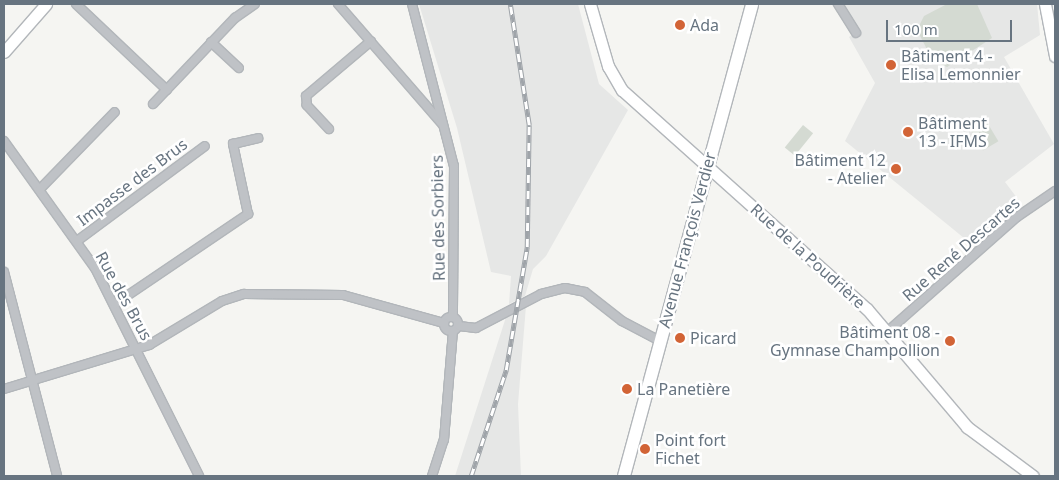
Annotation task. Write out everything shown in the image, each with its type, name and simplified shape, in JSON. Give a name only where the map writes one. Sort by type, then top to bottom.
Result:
[{"type":"main road","name":"Avenue François Verdier","points":[[624,476],[752,4]]},
{"type":"street","points":[[4,52],[46,4]]},
{"type":"street","points":[[76,4],[167,90]]},
{"type":"street","points":[[235,4],[241,11]]},
{"type":"street","points":[[153,104],[241,11],[255,4]]},
{"type":"street","points":[[338,4],[444,126]]},
{"type":"street","name":"Rue des Sorbiers","points":[[412,4],[437,92],[454,166],[452,317]]},
{"type":"street","name":"Rue de la Poudrière","points":[[590,4],[608,66],[622,90],[708,165],[888,331],[967,427],[1033,476]]},
{"type":"street","points":[[838,4],[856,33]]},
{"type":"street","points":[[1045,4],[1055,56]]},
{"type":"street","points":[[328,129],[307,105],[306,96],[371,41]]},
{"type":"street","points":[[211,42],[240,68]]},
{"type":"street","points":[[421,98],[437,92]]},
{"type":"street","points":[[40,189],[115,112]]},
{"type":"street","points":[[116,304],[248,214],[233,144],[258,138]]},
{"type":"street","name":"Rue des Brus","points":[[4,141],[77,240],[116,304],[199,476]]},
{"type":"street","name":"Impasse des Brus","points":[[77,240],[205,146]]},
{"type":"street","name":"Rue René Descartes","points":[[888,331],[1022,213],[1055,191]]},
{"type":"street","points":[[4,272],[57,476]]},
{"type":"street","points":[[4,389],[139,349],[149,345],[222,301],[249,294],[343,295],[456,328],[476,328],[541,294],[565,288],[585,292],[636,330],[660,341]]},
{"type":"street","points":[[432,476],[444,440],[456,328],[452,317],[444,323]]},
{"type":"shaded area","points":[[419,4],[578,4],[599,84],[628,110],[546,256],[533,269],[525,296],[509,304],[511,276],[491,272],[457,128]]},
{"type":"shaded area","points":[[844,4],[1037,4],[1040,35],[1004,57],[1054,144],[1005,182],[1020,202],[975,247],[845,141],[875,83],[849,37],[859,30]]},
{"type":"shaded area","points":[[947,4],[977,4],[992,38],[947,67],[933,61],[917,30],[924,16]]},
{"type":"shaded area","points":[[985,119],[998,141],[983,151],[970,128]]},
{"type":"shaded area","points":[[803,125],[813,133],[795,156],[785,148]]},
{"type":"shaded area","points":[[526,306],[518,404],[521,476],[455,476],[506,317]]},
{"type":"railway","points":[[471,476],[506,370],[527,247],[529,125],[510,4]]},
{"type":"place","name":"Ada","points":[[680,25]]},
{"type":"place","name":"Bâtiment 4 - Elisa Lemonnier","points":[[891,65]]},
{"type":"place","name":"Bâtiment 13 - IFMS","points":[[908,132]]},
{"type":"place","name":"Bâtiment 12 - Atelier","points":[[896,169]]},
{"type":"place","name":"Picard","points":[[680,338]]},
{"type":"place","name":"Bâtiment 08 - Gymnase Champollion","points":[[950,341]]},
{"type":"place","name":"La Panetière","points":[[627,389]]},
{"type":"place","name":"Point fort Fichet","points":[[645,449]]}]
